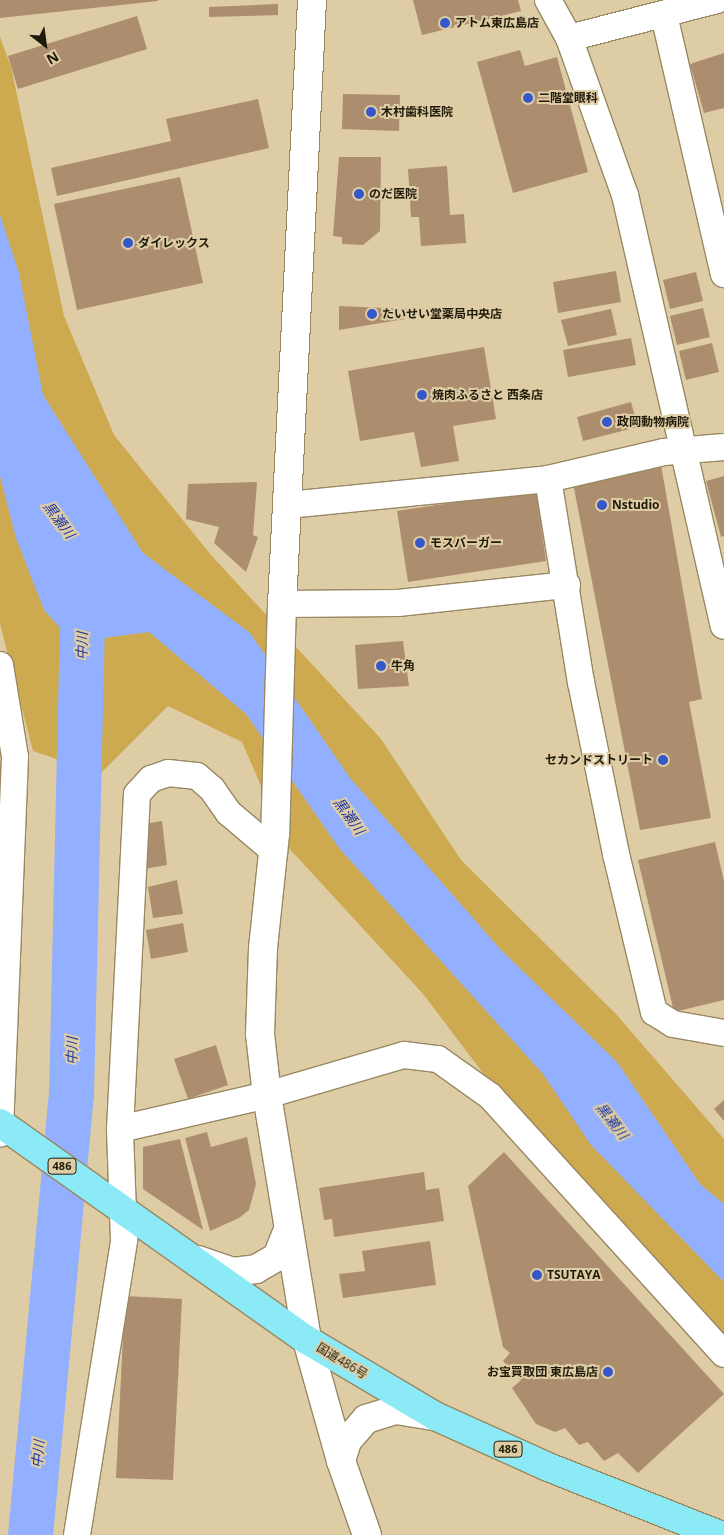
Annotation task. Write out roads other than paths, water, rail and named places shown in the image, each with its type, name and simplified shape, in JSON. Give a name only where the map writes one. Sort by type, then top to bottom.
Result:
[{"type":"highway","name":"国道486号","points":[[4,1128],[307,1340],[436,1416],[548,1467],[720,1535]]},
{"type":"street","points":[[312,0],[282,604],[282,651],[274,842],[263,948],[260,1034],[267,1095],[307,1340],[341,1461],[367,1535]]},
{"type":"street","points":[[548,0],[569,38],[625,195],[724,626]]},
{"type":"street","points":[[569,38],[717,0]]},
{"type":"street","points":[[664,15],[724,274]]},
{"type":"street","points":[[288,505],[548,478],[664,452],[684,452],[724,447]]},
{"type":"street","points":[[548,478],[582,682],[616,854],[654,1012],[673,1024],[724,1033]]},
{"type":"street","points":[[282,604],[398,604],[567,585]]},
{"type":"street","points":[[0,665],[15,757],[4,1128]]},
{"type":"street","points":[[77,1535],[124,1240],[117,1206],[137,794],[151,779],[168,773],[197,776],[212,789],[229,813],[274,842]]},
{"type":"street","points":[[120,1129],[267,1095],[404,1055],[438,1059],[490,1096],[724,1354]]},
{"type":"street","points":[[190,1257],[233,1272],[256,1269],[277,1257],[283,1248],[289,1228]]},
{"type":"street","points":[[341,1461],[347,1442],[366,1420],[396,1410],[436,1416]]},
{"type":"water","name":"黒瀬川","points":[[0,215],[19,273],[43,395],[143,553],[250,633],[350,778],[501,950],[617,1062],[700,1184],[724,1204],[724,1282],[591,1145],[543,1074],[339,848],[246,714],[149,632],[73,642],[44,610],[16,538],[0,476]]},
{"type":"waterway","name":"中川","points":[[30,1535],[71,1095],[83,579]]},
{"type":"place","name":"アトム東広島店","points":[[445,23]]},
{"type":"place","name":"二階堂眼科","points":[[528,98]]},
{"type":"place","name":"木村歯科医院","points":[[371,112]]},
{"type":"place","name":"のだ医院","points":[[359,194]]},
{"type":"place","name":"ダイレックス","points":[[128,243]]},
{"type":"place","name":"たいせい堂薬局中央店","points":[[372,314]]},
{"type":"place","name":"焼肉ふるさと 西条店","points":[[422,395]]},
{"type":"place","name":"政岡動物病院","points":[[607,422]]},
{"type":"place","name":"Nstudio","points":[[602,505]]},
{"type":"place","name":"モスバーガー","points":[[420,543]]},
{"type":"place","name":"牛角","points":[[381,666]]},
{"type":"place","name":"セカンドストリート","points":[[663,760]]},
{"type":"place","name":"TSUTAYA","points":[[537,1275]]},
{"type":"place","name":"お宝買取団 東広島店","points":[[608,1372]]}]
